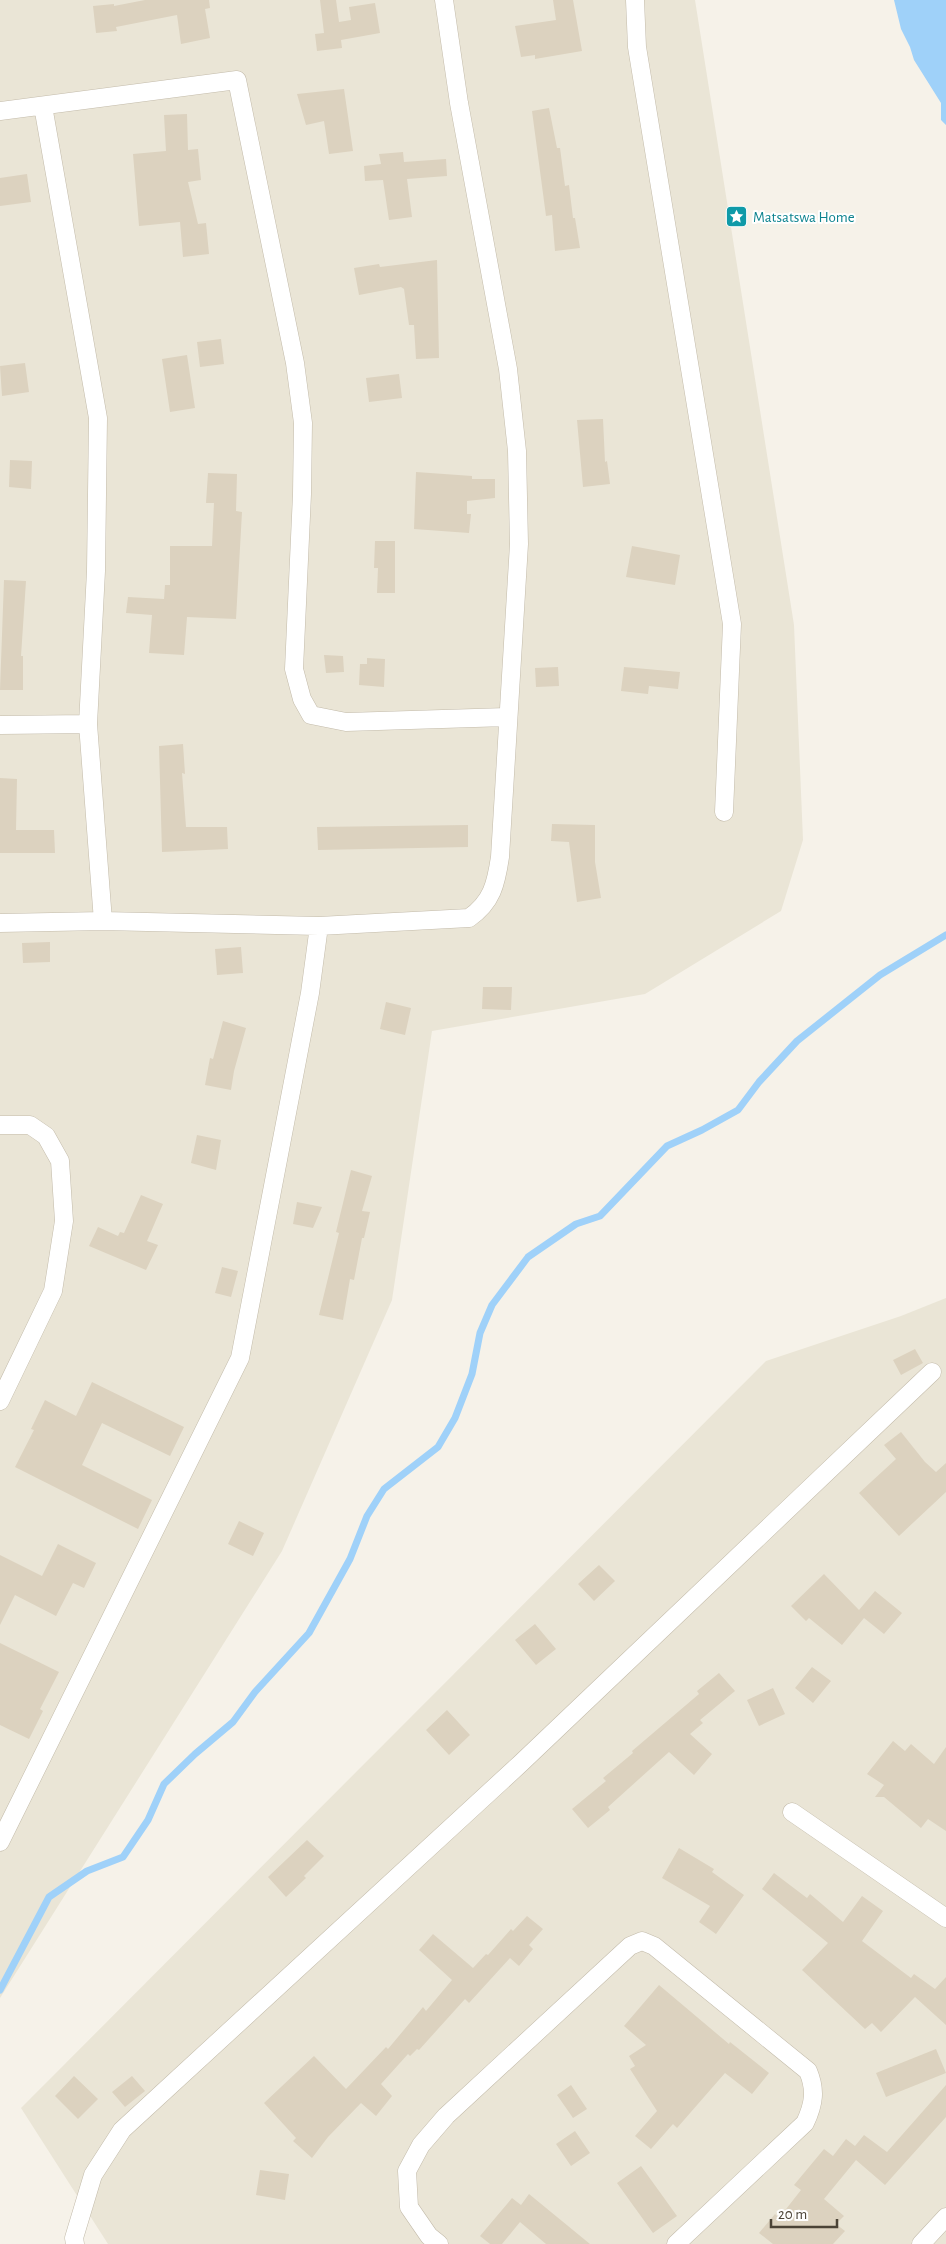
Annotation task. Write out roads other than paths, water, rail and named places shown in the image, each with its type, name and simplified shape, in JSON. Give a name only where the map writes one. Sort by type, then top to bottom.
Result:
[{"type":"street","points":[[0,923],[103,921],[319,926],[469,918],[483,908],[496,880],[500,857],[518,544],[517,452],[508,369],[459,104],[444,0]]},
{"type":"street","points":[[634,0],[637,47],[732,624],[724,812]]},
{"type":"street","points":[[0,111],[237,80],[295,363],[302,423],[302,494],[294,670],[302,699],[311,715],[346,722],[507,717]]},
{"type":"street","points":[[43,106],[98,418],[96,562],[88,724],[103,921]]},
{"type":"street","points":[[0,725],[88,724]]},
{"type":"street","points":[[0,1842],[240,1358],[310,994],[319,926]]},
{"type":"street","points":[[0,1125],[30,1125],[46,1136],[60,1161],[64,1221],[53,1291],[0,1401]]},
{"type":"street","points":[[75,2244],[74,2238],[93,2175],[122,2130],[520,1764],[932,1372]]},
{"type":"street","points":[[792,1812],[946,1918]]},
{"type":"street","points":[[439,2244],[429,2236],[408,2207],[407,2171],[421,2145],[446,2116],[623,1952],[630,1946],[642,1941],[654,1946],[808,2071],[814,2084],[812,2107],[805,2123],[676,2244]]},
{"type":"street","points":[[922,2244],[946,2217]]},
{"type":"water","points":[[894,0],[946,0],[946,125],[941,120],[941,103],[914,60],[901,29]]},
{"type":"waterway","points":[[0,1990],[49,1897],[87,1871],[123,1857],[148,1820],[164,1784],[195,1754],[233,1722],[255,1692],[309,1633],[350,1559],[367,1516],[384,1489],[438,1447],[455,1418],[472,1374],[480,1333],[492,1305],[528,1257],[576,1224],[600,1216],[667,1146],[702,1130],[738,1110],[759,1082],[797,1041],[880,975],[946,935]]},
{"type":"place","name":"Matsatswa Home","points":[[737,217]]}]
